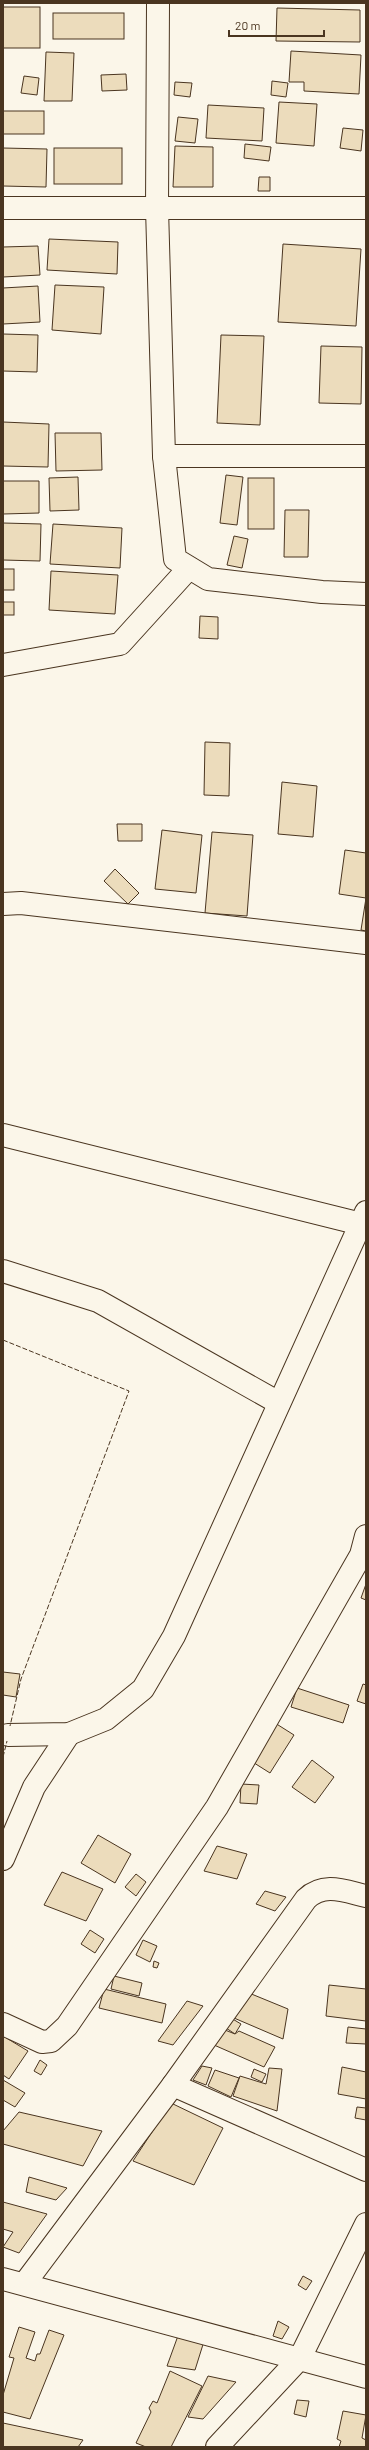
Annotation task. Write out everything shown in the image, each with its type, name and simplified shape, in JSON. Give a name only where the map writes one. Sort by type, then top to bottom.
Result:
[{"type":"street","points":[[158,3],[157,208],[164,456],[175,558],[208,579],[322,592],[366,594]]},
{"type":"street","points":[[3,208],[366,208]]},
{"type":"street","points":[[164,456],[366,456]]},
{"type":"street","points":[[3,665],[120,644],[189,568]]},
{"type":"street","points":[[3,904],[20,903],[366,943]]},
{"type":"street","points":[[3,1135],[363,1218],[174,1636],[143,1689],[106,1719],[69,1734],[8,1735]]},
{"type":"street","points":[[3,1271],[98,1301],[280,1403]]},
{"type":"street","points":[[3,2024],[42,2042],[51,2041],[67,2026],[217,1807],[361,1555],[366,1536]]},
{"type":"street","points":[[3,1859],[34,1787],[69,1734]]},
{"type":"street","points":[[25,2283],[173,2085],[314,1892],[330,1887],[366,1896]]},
{"type":"street","points":[[173,2085],[366,2170]]},
{"type":"street","points":[[218,2447],[300,2358],[366,2224]]},
{"type":"street","points":[[3,2279],[25,2283],[366,2377]]},
{"type":"building","points":[[3,7],[40,7],[40,48],[3,48]]},
{"type":"building","points":[[277,8],[360,10],[360,42],[276,41]]},
{"type":"building","points":[[53,13],[124,13],[124,39],[53,39]]},
{"type":"building","points":[[291,51],[361,55],[359,94],[304,91],[304,82],[289,82]]},
{"type":"building","points":[[46,52],[74,53],[72,101],[44,101]]},
{"type":"building","points":[[126,74],[127,90],[102,91],[101,75]]},
{"type":"building","points":[[24,76],[39,78],[37,95],[21,93]]},
{"type":"building","points":[[272,81],[288,83],[286,97],[271,95]]},
{"type":"building","points":[[175,82],[192,83],[190,97],[174,95]]},
{"type":"building","points":[[279,102],[317,104],[314,146],[276,143]]},
{"type":"building","points":[[208,105],[264,108],[262,141],[206,138]]},
{"type":"building","points":[[3,111],[44,111],[44,134],[3,134]]},
{"type":"building","points":[[178,117],[198,119],[195,143],[175,141]]},
{"type":"building","points":[[343,128],[363,130],[361,151],[340,148]]},
{"type":"building","points":[[245,144],[271,147],[269,161],[244,158]]},
{"type":"building","points":[[175,146],[213,147],[213,187],[173,187]]},
{"type":"building","points":[[3,148],[47,149],[46,187],[3,186]]},
{"type":"building","points":[[54,148],[122,148],[122,184],[54,184]]},
{"type":"building","points":[[259,177],[270,177],[270,191],[258,191]]},
{"type":"building","points":[[49,239],[118,242],[117,274],[47,270]]},
{"type":"building","points":[[283,244],[361,249],[356,326],[278,322]]},
{"type":"building","points":[[38,246],[40,275],[3,277],[3,247]]},
{"type":"building","points":[[55,285],[104,287],[101,334],[52,330]]},
{"type":"building","points":[[38,286],[40,322],[3,324],[3,288]]},
{"type":"building","points":[[3,334],[38,335],[37,372],[3,371]]},
{"type":"building","points":[[221,335],[264,336],[260,425],[217,423]]},
{"type":"building","points":[[321,346],[362,347],[361,404],[319,403]]},
{"type":"building","points":[[3,422],[49,424],[48,467],[3,466]]},
{"type":"building","points":[[55,433],[101,433],[102,470],[56,471]]},
{"type":"building","points":[[226,475],[243,477],[237,525],[220,523]]},
{"type":"building","points":[[78,477],[79,510],[50,511],[49,478]]},
{"type":"building","points":[[248,478],[274,478],[274,529],[248,529]]},
{"type":"building","points":[[3,481],[39,481],[39,513],[3,514]]},
{"type":"building","points":[[285,510],[309,510],[308,557],[284,557]]},
{"type":"building","points":[[3,523],[41,524],[40,561],[3,560]]},
{"type":"building","points":[[53,524],[122,528],[120,568],[50,564]]},
{"type":"building","points":[[234,536],[248,539],[242,568],[227,565]]},
{"type":"building","points":[[3,569],[14,569],[14,590],[3,590]]},
{"type":"building","points":[[51,571],[118,575],[115,614],[49,610]]},
{"type":"building","points":[[3,602],[14,602],[14,615],[3,615]]},
{"type":"building","points":[[200,616],[218,617],[218,639],[199,638]]},
{"type":"building","points":[[205,742],[230,743],[229,796],[204,795]]},
{"type":"building","points":[[282,782],[317,786],[313,837],[278,834]]},
{"type":"building","points":[[117,824],[142,824],[142,841],[118,841]]},
{"type":"building","points":[[162,830],[202,835],[196,893],[155,889]]},
{"type":"building","points":[[212,832],[253,835],[247,916],[205,913]]},
{"type":"building","points":[[345,850],[366,853],[366,898],[339,894]]},
{"type":"building","points":[[115,869],[139,893],[128,904],[104,881]]},
{"type":"building","points":[[366,898],[366,931],[361,930]]},
{"type":"building","points":[[366,1584],[366,1600],[361,1598]]},
{"type":"building","points":[[3,1672],[20,1674],[16,1697],[3,1695]]},
{"type":"building","points":[[363,1684],[366,1685],[366,1704],[357,1701]]},
{"type":"building","points":[[297,1688],[349,1705],[343,1723],[291,1707]]},
{"type":"building","points":[[275,1723],[294,1735],[270,1773],[251,1761]]},
{"type":"building","points":[[312,1760],[334,1777],[315,1803],[292,1787]]},
{"type":"building","points":[[241,1784],[259,1785],[257,1804],[240,1803]]},
{"type":"building","points":[[98,1835],[131,1854],[115,1883],[81,1863]]},
{"type":"building","points":[[217,1846],[247,1854],[237,1879],[204,1871]]},
{"type":"building","points":[[62,1872],[103,1889],[86,1921],[44,1905]]},
{"type":"building","points":[[136,1874],[146,1882],[136,1896],[125,1887]]},
{"type":"building","points":[[265,1891],[286,1897],[275,1911],[256,1904]]},
{"type":"building","points":[[90,1930],[104,1939],[95,1953],[81,1944]]},
{"type":"building","points":[[143,1940],[157,1946],[150,1962],[136,1955]]},
{"type":"building","points":[[154,1961],[159,1963],[157,1968],[153,1967]]},
{"type":"building","points":[[114,1976],[142,1983],[139,1996],[111,1989]]},
{"type":"building","points":[[329,1985],[366,1989],[366,2021],[326,2016]]},
{"type":"building","points":[[104,1989],[166,2004],[162,2023],[99,2008]]},
{"type":"building","points":[[249,1993],[288,2009],[283,2039],[234,2018]]},
{"type":"building","points":[[187,2001],[203,2006],[173,2045],[158,2041]]},
{"type":"building","points":[[231,2018],[241,2024],[235,2034],[226,2028]]},
{"type":"building","points":[[348,2027],[366,2029],[366,2044],[346,2043]]},
{"type":"building","points":[[220,2028],[235,2034],[239,2031],[275,2047],[264,2067],[214,2045]]},
{"type":"building","points":[[3,2036],[28,2051],[9,2079],[3,2075]]},
{"type":"building","points":[[40,2060],[47,2065],[41,2075],[34,2071]]},
{"type":"building","points":[[202,2066],[212,2068],[206,2085],[193,2080]]},
{"type":"building","points":[[342,2067],[366,2072],[366,2099],[338,2094]]},
{"type":"building","points":[[269,2068],[282,2069],[277,2111],[233,2096],[240,2076],[266,2084]]},
{"type":"building","points":[[254,2069],[266,2074],[262,2082],[251,2077]]},
{"type":"building","points":[[215,2070],[239,2078],[231,2097],[208,2086]]},
{"type":"building","points":[[3,2080],[25,2093],[15,2107],[3,2100]]},
{"type":"building","points":[[171,2103],[223,2128],[194,2185],[133,2161]]},
{"type":"building","points":[[357,2107],[366,2108],[366,2120],[355,2118]]},
{"type":"building","points":[[19,2112],[102,2131],[83,2166],[3,2144],[3,2131]]},
{"type":"building","points":[[29,2177],[67,2188],[56,2200],[26,2192]]},
{"type":"building","points":[[3,2202],[47,2214],[19,2253],[3,2247],[13,2232],[3,2229]]},
{"type":"building","points":[[303,2276],[312,2281],[306,2290],[298,2285]]},
{"type":"building","points":[[278,2321],[289,2327],[282,2339],[273,2336]]},
{"type":"building","points":[[19,2327],[35,2332],[26,2358],[35,2361],[37,2354],[40,2354],[49,2330],[64,2335],[30,2419],[3,2412],[3,2395],[14,2358],[9,2357]]},
{"type":"building","points":[[179,2333],[205,2338],[195,2370],[167,2366]]},
{"type":"building","points":[[170,2371],[202,2386],[171,2447],[146,2447],[136,2443],[151,2412],[149,2408],[153,2401],[157,2403]]},
{"type":"building","points":[[208,2376],[236,2382],[203,2419],[188,2417]]},
{"type":"building","points":[[297,2400],[309,2401],[306,2417],[294,2414]]},
{"type":"building","points":[[343,2411],[366,2415],[362,2438],[366,2440],[366,2447],[339,2447],[341,2441],[337,2439]]},
{"type":"building","points":[[3,2423],[83,2440],[78,2447],[3,2447]]},
{"type":"fence","points":[[3,1340],[129,1391],[21,1679],[10,1726]]},
{"type":"fence","points":[[3,1757],[7,1741]]}]
